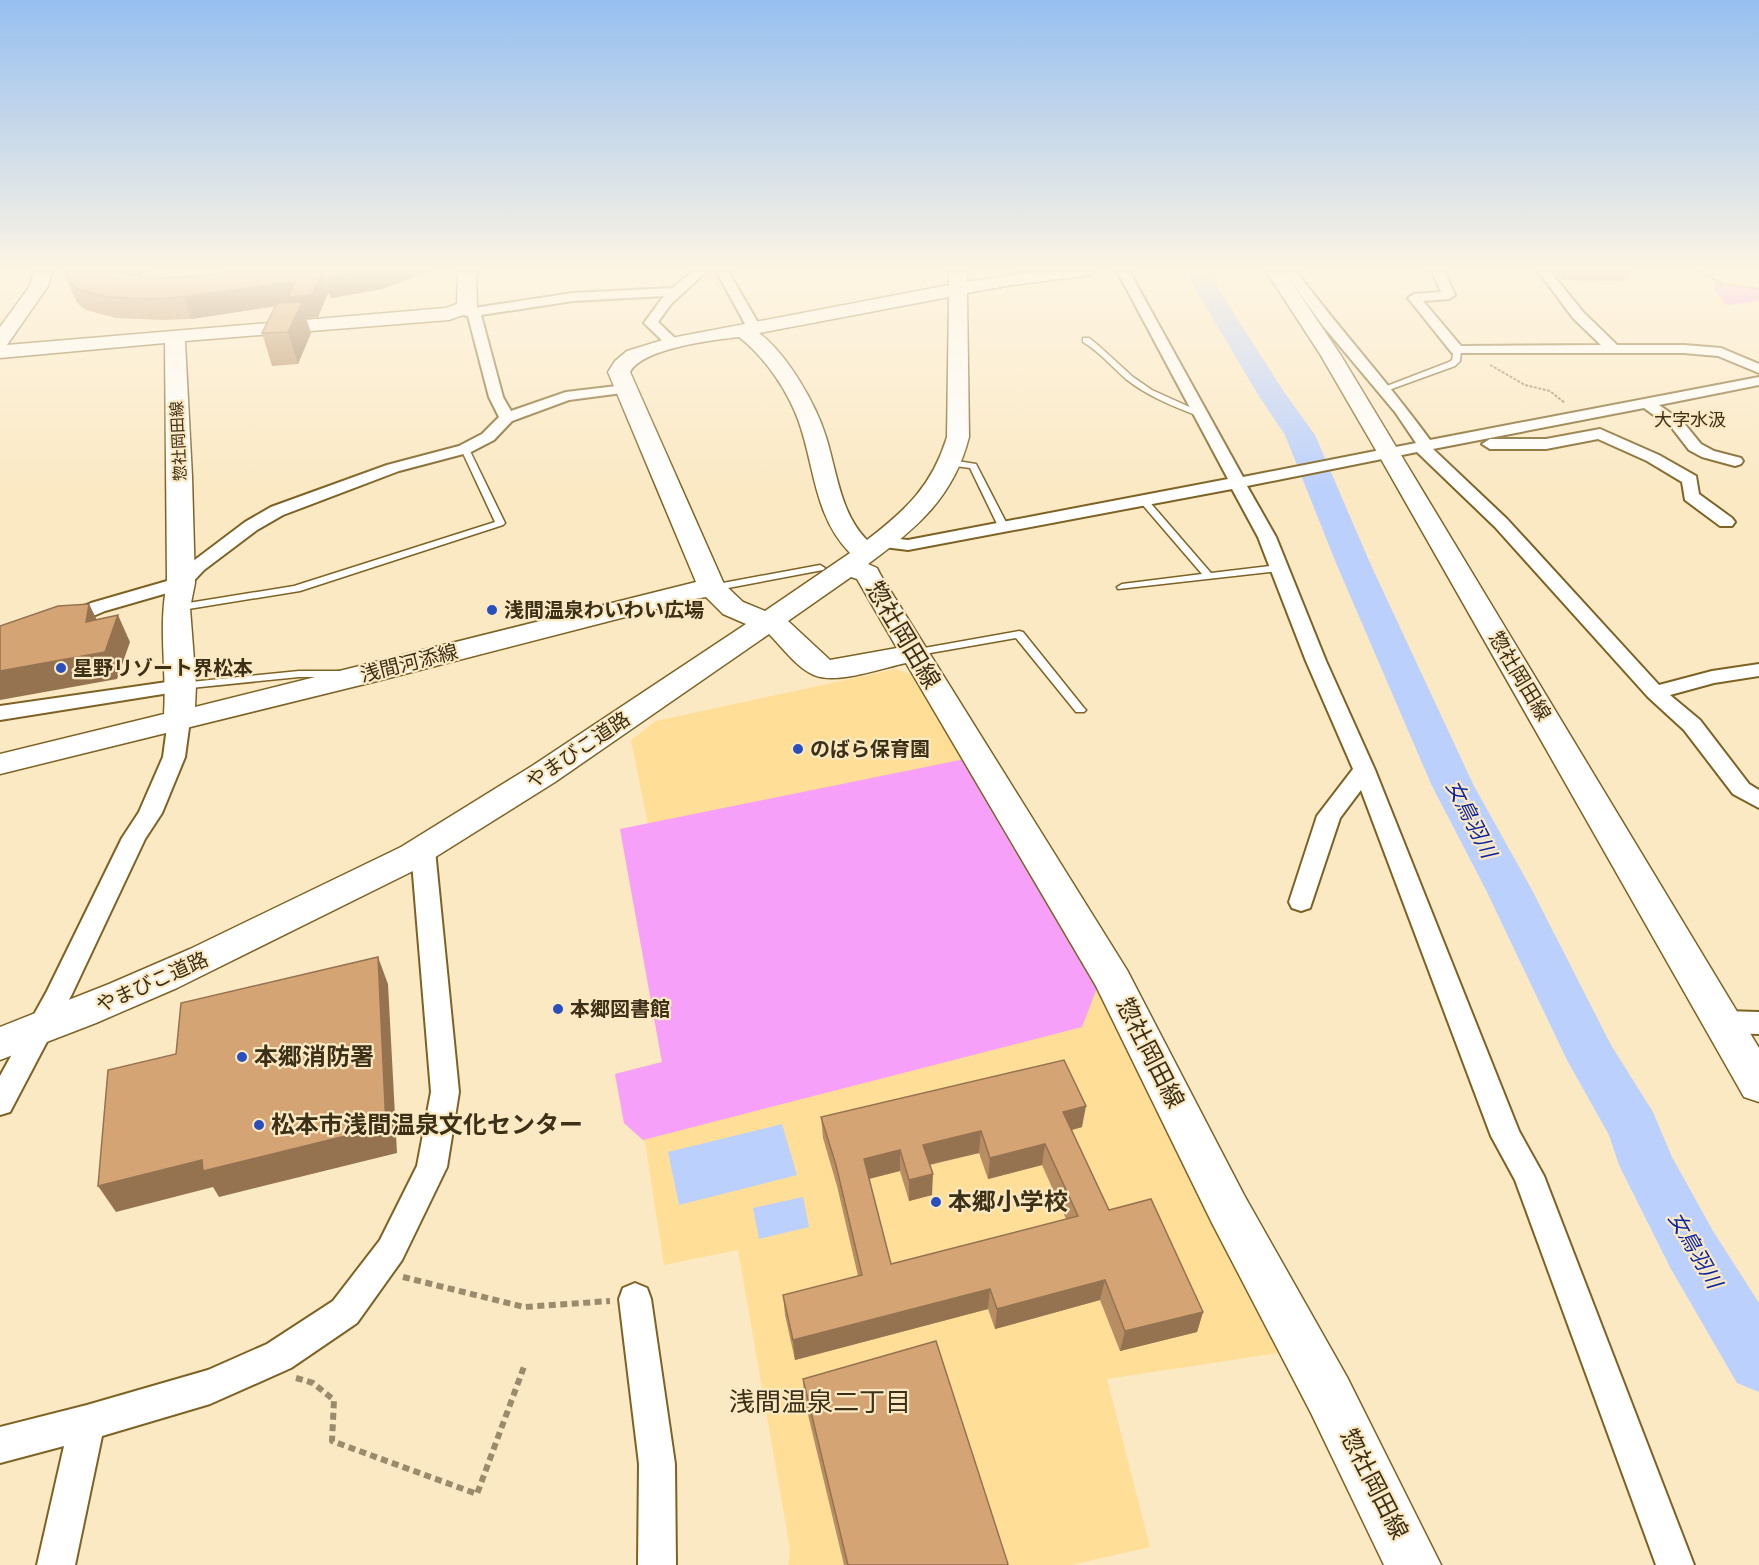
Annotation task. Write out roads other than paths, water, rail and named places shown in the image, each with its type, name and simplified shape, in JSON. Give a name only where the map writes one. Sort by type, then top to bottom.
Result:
[{"type":"main road","points":[[0,351],[81,344]]},
{"type":"main road","name":"惣社岡田線","points":[[174,344],[181,583],[176,608],[181,686],[179,720]]},
{"type":"main road","points":[[670,344],[640,353],[621,365],[619,372],[711,588],[733,608],[779,628],[824,669],[838,669],[913,653]]},
{"type":"main road","points":[[761,344],[810,420],[830,503],[856,546],[854,557]]},
{"type":"main road","name":"やまびこ道路","points":[[0,1044],[79,1014],[261,932],[423,850],[544,775],[767,623],[854,557],[910,519],[931,497],[951,463],[958,437],[958,344]]},
{"type":"main road","name":"惣社岡田線","points":[[1317,344],[1380,454],[1724,1022],[1759,1085]]},
{"type":"main road","name":"惣社岡田線","points":[[854,557],[867,574],[1113,981],[1228,1209],[1329,1395],[1413,1565]]},
{"type":"main road","name":"浅間河添線","points":[[0,764],[711,588]]},
{"type":"street","points":[[479,344],[496,397],[507,418]]},
{"type":"street","points":[[1163,344],[1201,414],[1243,481],[1267,537],[1316,661],[1364,770],[1506,1136],[1529,1176],[1675,1565]]},
{"type":"street","points":[[1346,344],[1383,389],[1423,446],[1501,523],[1655,693],[1692,726],[1741,789],[1759,800]]},
{"type":"street","points":[[1451,344],[1456,350],[1684,349],[1721,352],[1759,369]]},
{"type":"street","points":[[1608,344],[1613,349]]},
{"type":"street","points":[[854,557],[1759,381]]},
{"type":"street","points":[[44,629],[98,607],[181,583],[198,566],[251,526],[277,511],[393,468],[465,449],[488,436],[507,418],[566,396],[625,389]]},
{"type":"street","points":[[1648,404],[1678,424],[1695,447],[1708,454],[1735,461]]},
{"type":"street","points":[[1445,442],[1470,445],[1546,444],[1600,434],[1653,458],[1690,480],[1691,496],[1726,522]]},
{"type":"street","points":[[1655,693],[1712,677],[1759,670]]},
{"type":"street","points":[[0,713],[181,686]]},
{"type":"street","points":[[0,1103],[59,994],[134,838],[150,813],[174,757],[179,720]]},
{"type":"street","points":[[1301,902],[1329,816],[1364,770]]},
{"type":"street","points":[[0,1445],[87,1423],[210,1387],[279,1356],[345,1312],[392,1250],[432,1167],[446,1092],[423,850]]},
{"type":"street","points":[[1724,1022],[1759,1023]]},
{"type":"street","points":[[635,1299],[657,1464],[657,1565]]},
{"type":"street","points":[[56,1565],[87,1423]]},
{"type":"lane","points":[[1093,344],[1102,349],[1122,372],[1166,401],[1201,414]]},
{"type":"lane","points":[[1383,389],[1452,364],[1456,361],[1456,350]]},
{"type":"lane","points":[[176,608],[296,590],[500,523],[465,449]]},
{"type":"lane","points":[[951,463],[973,466],[1004,528]]},
{"type":"lane","points":[[1144,501],[1209,577]]},
{"type":"lane","name":"浅間河添線","points":[[711,588],[854,557]]},
{"type":"lane","points":[[1122,587],[1279,568]]},
{"type":"lane","points":[[913,653],[1019,633],[1080,710]]},
{"type":"lane","points":[[181,686],[299,674],[370,674]]},
{"type":"water","points":[[782,1124],[797,1175],[679,1205],[668,1152]]},
{"type":"water","points":[[803,1197],[809,1227],[759,1239],[753,1208]]},
{"type":"waterway","name":"女鳥羽川","points":[[1241,344],[1300,435],[1353,563],[1453,786],[1509,890],[1593,1060],[1634,1129],[1647,1165],[1692,1250],[1759,1361]]},
{"type":"place","name":"浅間温泉わいわい広場","points":[[492,610]]},
{"type":"place","name":"星野リゾート界松本","points":[[61,668]]},
{"type":"place","name":"のばら保育園","points":[[798,749]]},
{"type":"place","name":"本郷図書館","points":[[558,1009]]},
{"type":"place","name":"本郷消防署","points":[[242,1057]]},
{"type":"place","name":"松本市浅間温泉文化センター","points":[[259,1125]]},
{"type":"place","name":"本郷小学校","points":[[936,1202]]},
{"type":"district","name":"大字水汲","points":[[1690,420]]},
{"type":"district","name":"浅間温泉二丁目","points":[[820,1402]]}]
